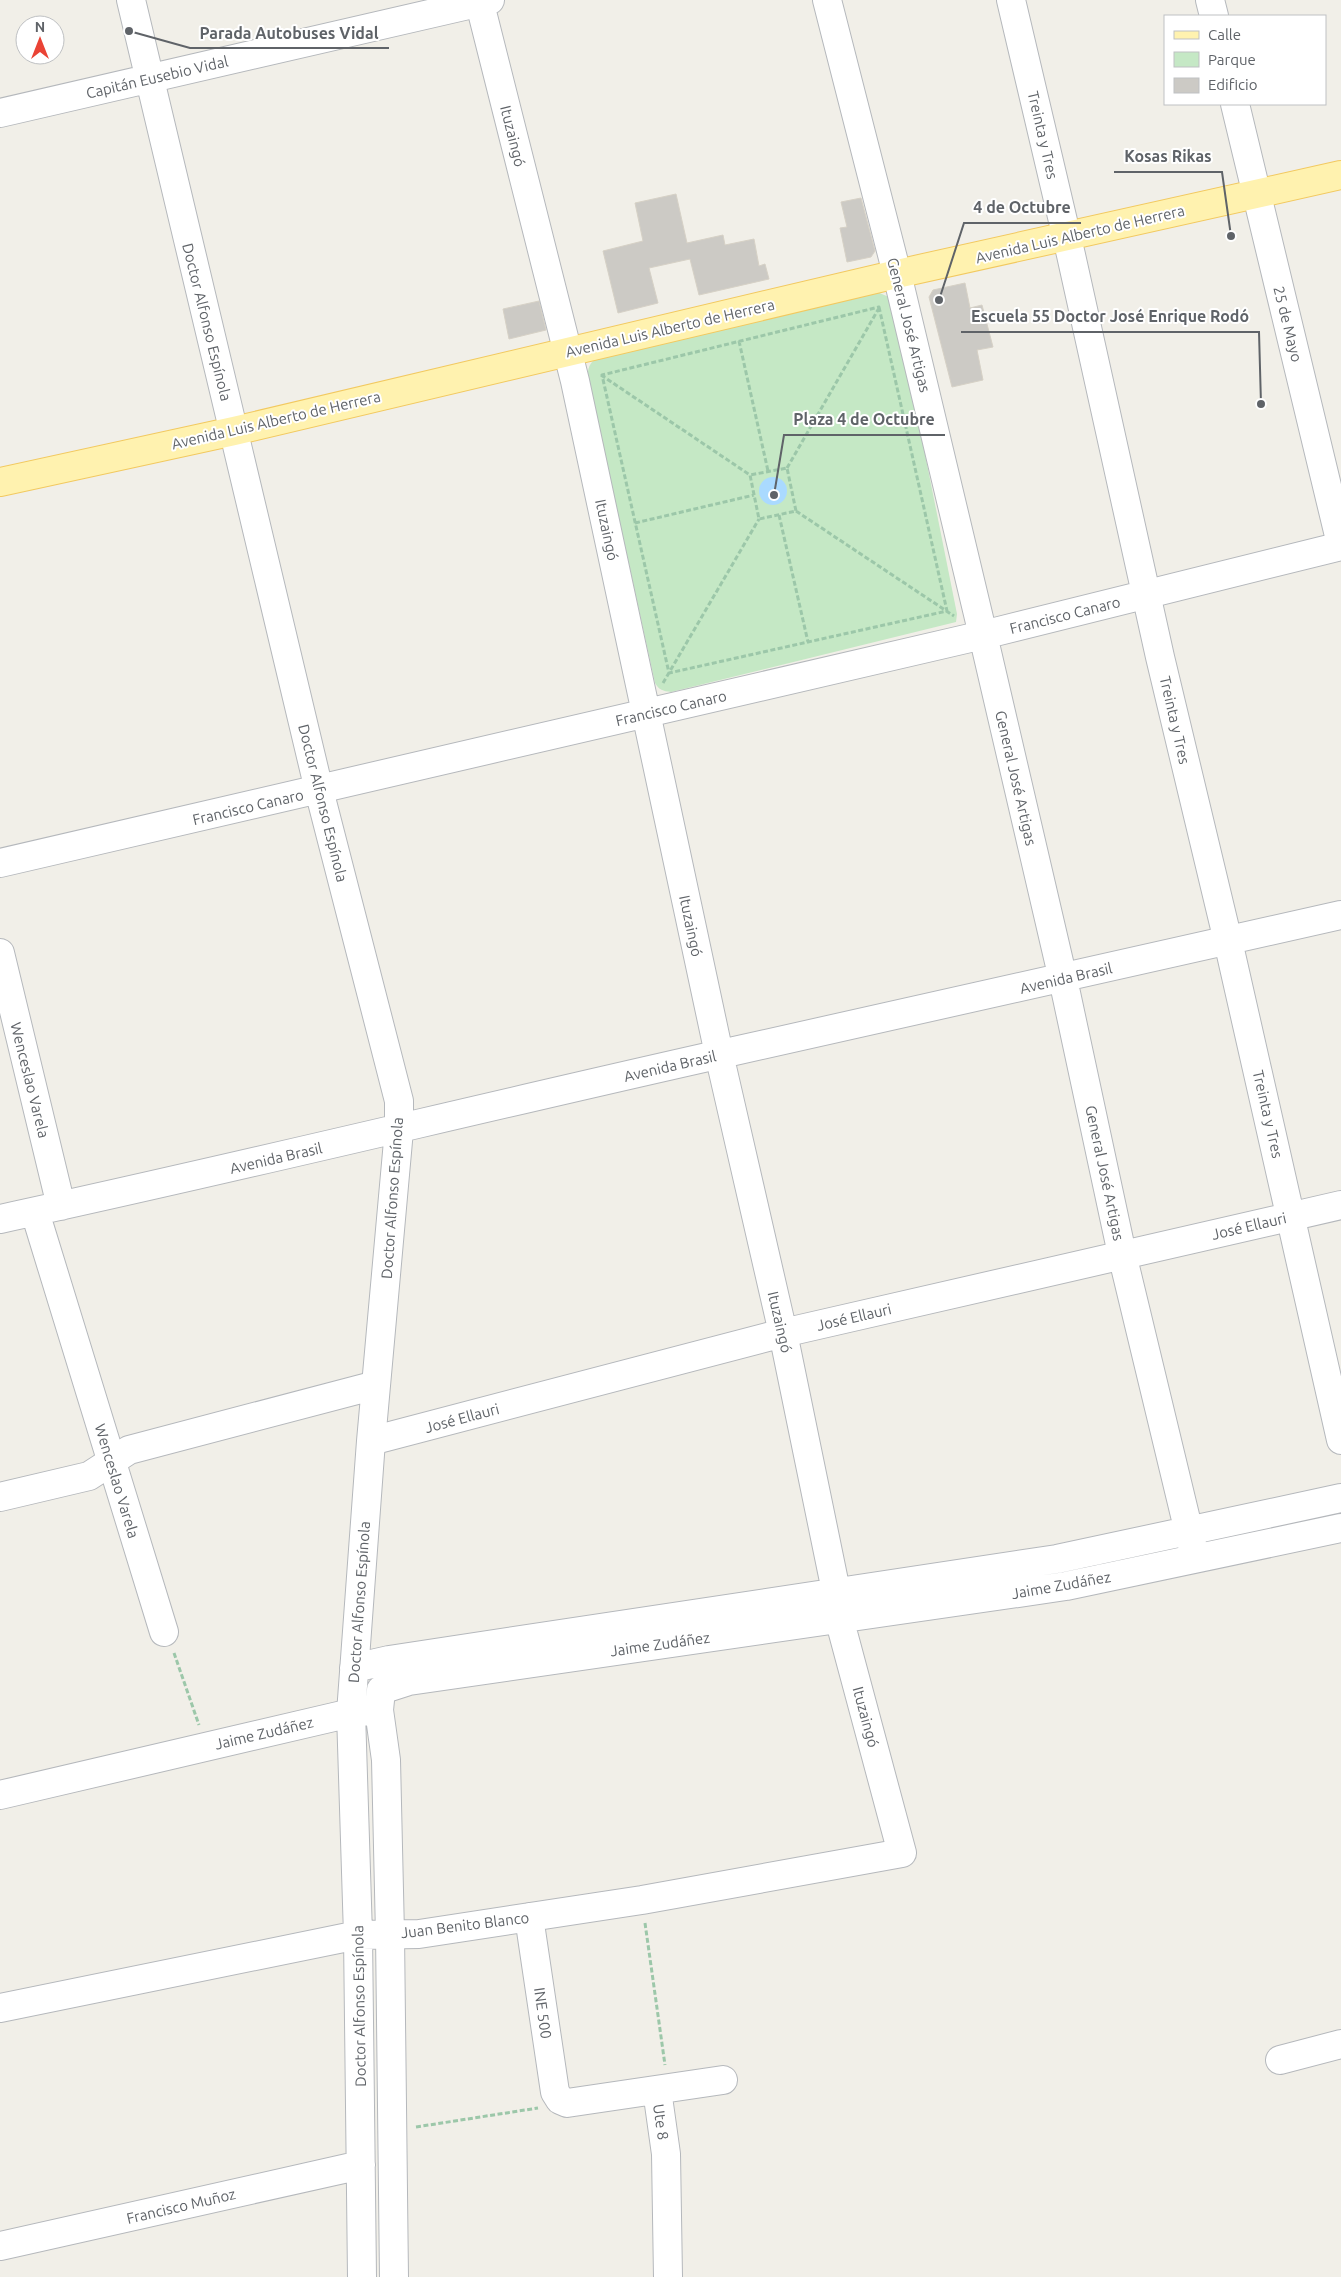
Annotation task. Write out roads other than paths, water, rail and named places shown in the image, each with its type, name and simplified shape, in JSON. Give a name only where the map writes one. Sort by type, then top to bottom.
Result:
[{"type":"main road","name":"Avenida Luis Alberto de Herrera","points":[[0,482],[234,431],[897,274],[1067,238],[1341,175]]},
{"type":"street","name":"Doctor Alfonso Espínola","points":[[131,0],[319,790],[399,1101],[399,1130],[371,1442],[351,1713],[358,1935],[362,2277]]},
{"type":"street","name":"General José Artigas","points":[[827,0],[897,274],[983,635],[1063,979],[1122,1254],[1195,1557]]},
{"type":"street","name":"Treinta y Tres","points":[[1010,0],[1067,238],[1146,595],[1228,941],[1341,1440]]},
{"type":"street","points":[[1210,0],[1214,15]]},
{"type":"street","name":"Capitán Eusebio Vidal","points":[[0,113],[483,1]]},
{"type":"street","name":"Ituzaingó","points":[[483,1],[568,352],[719,1054],[783,1333],[836,1591],[839,1618],[902,1853]]},
{"type":"street","name":"25 de Mayo","points":[[1235,105],[1341,545]]},
{"type":"street","name":"Francisco Canaro","points":[[0,863],[983,635],[1341,545]]},
{"type":"street","name":"Avenida Brasil","points":[[0,1219],[399,1130],[719,1054],[1063,979],[1341,915]]},
{"type":"street","name":"Wenceslao Varela","points":[[0,953],[61,1206]]},
{"type":"street","name":"José Ellauri","points":[[371,1442],[783,1333],[1341,1205]]},
{"type":"street","name":"Wenceslao Varela","points":[[34,1212],[164,1632]]},
{"type":"street","points":[[0,1497],[89,1476],[129,1450],[376,1385]]},
{"type":"street","name":"Jaime Zudáñez","points":[[354,1668],[389,1660],[1057,1559],[1341,1498]]},
{"type":"street","name":"Jaime Zudáñez","points":[[0,1794],[351,1713],[380,1700],[409,1681],[1066,1586],[1195,1557],[1341,1528]]},
{"type":"street","points":[[354,1668],[380,1700],[386,1760],[394,2277]]},
{"type":"street","name":"Juan Benito Blanco","points":[[0,2008],[358,1935],[419,1934],[642,1900],[902,1853]]},
{"type":"street","name":"INE 500","points":[[529,1917],[555,2092],[560,2100],[567,2103],[662,2089]]},
{"type":"street","points":[[1280,2060],[1341,2044]]},
{"type":"street","points":[[662,2089],[723,2080]]},
{"type":"street","name":"Ute 8","points":[[662,2089],[666,2154],[668,2277]]},
{"type":"street","name":"Francisco Muñoz","points":[[0,2246],[361,2165]]},
{"type":"water","points":[[773,477],[783,481],[787,491],[783,501],[773,505],[763,501],[759,491],[763,481]]},
{"type":"place","name":"Parada Autobuses Vidal","points":[[129,31]]},
{"type":"place","name":"Kosas Rikas","points":[[1231,236]]},
{"type":"place","name":"4 de Octubre","points":[[939,300]]},
{"type":"place","name":"Escuela 55 Doctor José Enrique Rodó","points":[[1261,404]]},
{"type":"place","name":"Plaza 4 de Octubre","points":[[774,495]]}]
